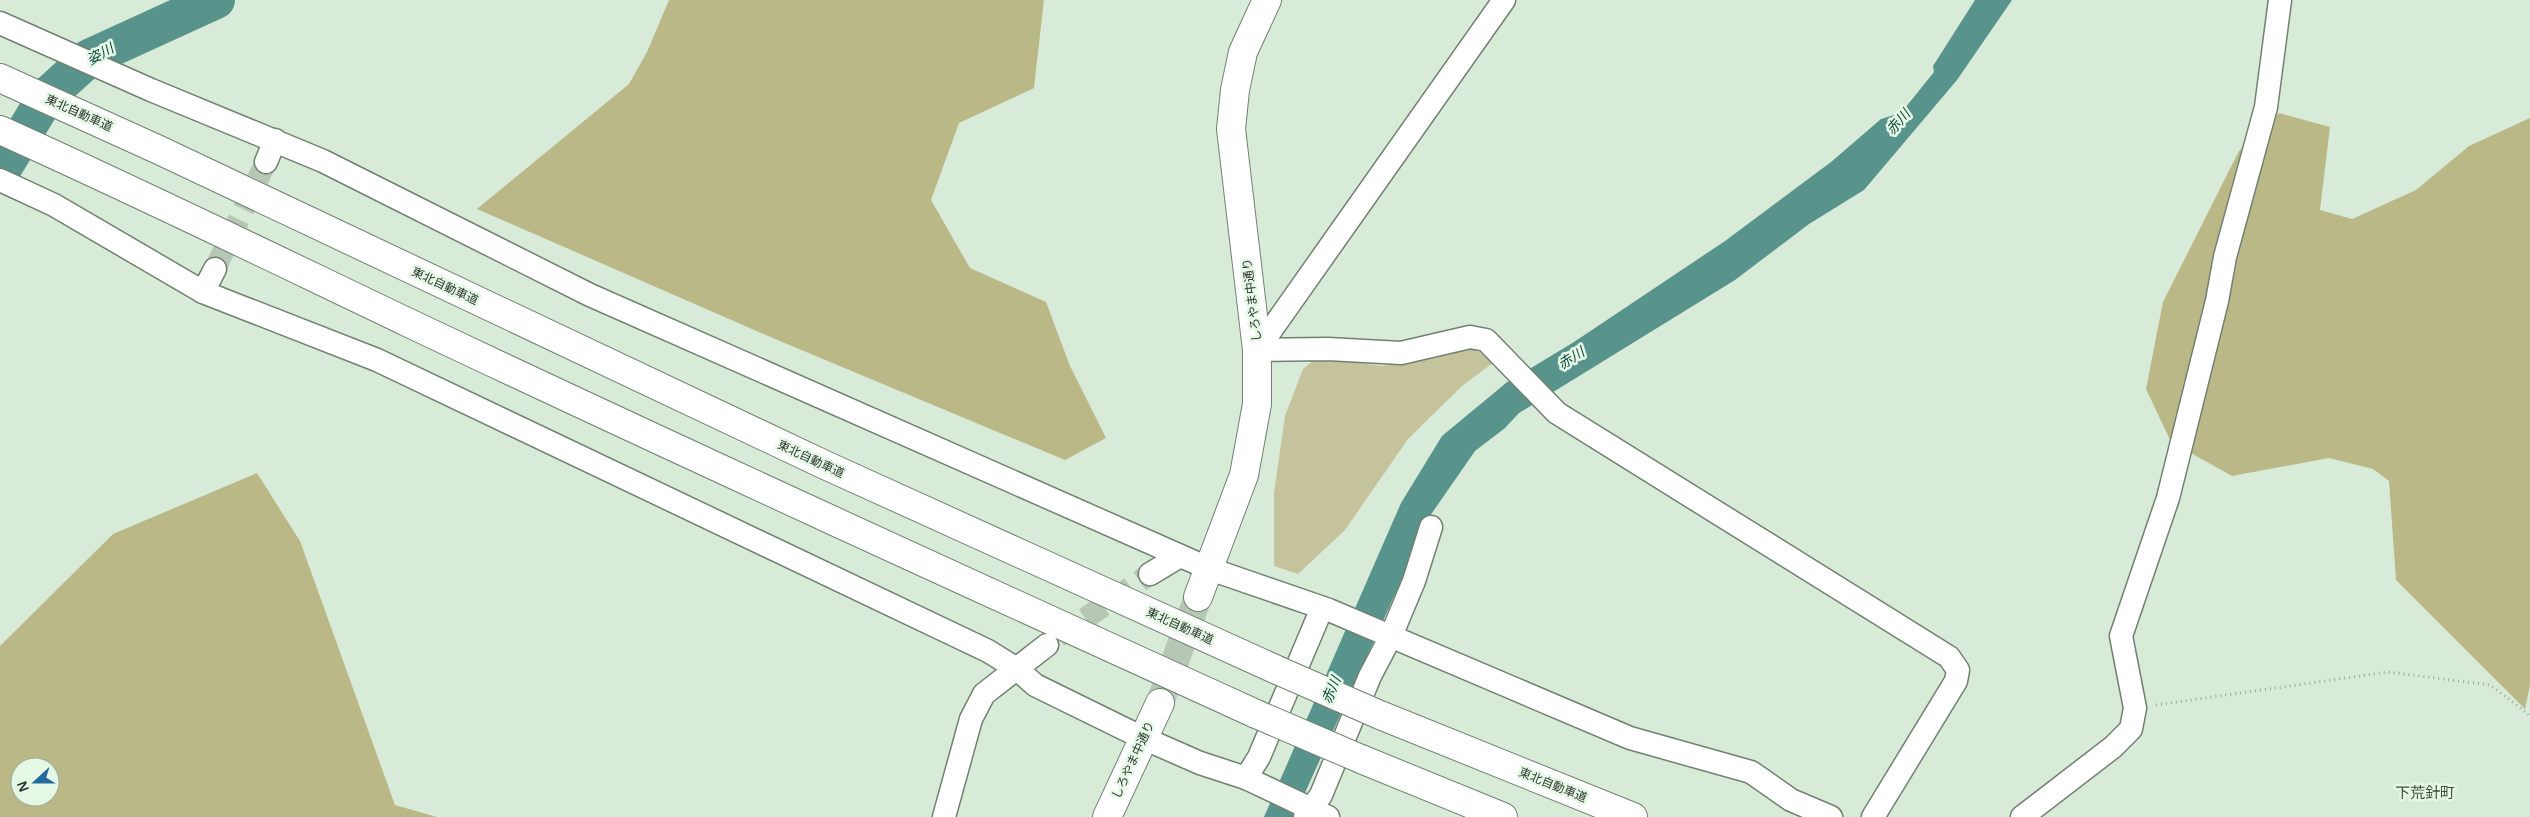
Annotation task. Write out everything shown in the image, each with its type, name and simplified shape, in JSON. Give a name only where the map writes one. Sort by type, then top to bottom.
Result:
[{"type":"main road","name":"しろやま中通り","points":[[1198,597],[1244,475],[1250,452],[1257,404],[1258,350],[1231,130],[1235,90],[1244,52],[1267,0]]},
{"type":"main road","name":"東北自動車道","points":[[0,78],[127,135],[824,466],[1380,715],[1633,817]]},
{"type":"main road","points":[[0,130],[99,174],[409,323],[802,507],[1256,714],[1503,817]]},
{"type":"main road","name":"しろやま中通り","points":[[1107,817],[1160,703]]},
{"type":"street","points":[[1258,350],[1504,0]]},
{"type":"street","points":[[2022,817],[2114,747],[2131,729],[2136,708],[2121,636],[2168,498],[2217,301],[2225,256],[2266,107],[2280,0]]},
{"type":"street","points":[[0,23],[152,90],[323,161],[590,295],[1180,556],[1210,569],[1326,609],[1630,738],[1751,772],[1789,808],[1831,817]]},
{"type":"street","points":[[266,162],[275,140]]},
{"type":"street","points":[[0,180],[54,205],[203,292],[377,360],[988,651],[1016,669],[1035,685],[1143,738],[1200,762],[1246,778],[1311,811],[1321,795],[1370,676],[1414,581],[1431,527]]},
{"type":"street","points":[[203,292],[214,269]]},
{"type":"street","points":[[1258,350],[1328,349],[1401,353],[1470,337],[1486,340],[1557,413],[1949,657],[1958,670],[1956,682],[1873,817]]},
{"type":"street","points":[[1150,574],[1180,556]]},
{"type":"street","points":[[1246,778],[1259,757],[1326,609]]},
{"type":"street","points":[[944,817],[971,719],[984,694],[1047,645]]},
{"type":"path","points":[[2136,708],[2388,672],[2490,685],[2527,713],[2530,718]]},
{"type":"shaded area","points":[[669,0],[1044,0],[1034,88],[959,123],[931,200],[970,268],[1046,302],[1070,366],[1106,438],[1065,460],[775,339],[477,209],[629,84],[647,52]]},
{"type":"shaded area","points":[[2279,113],[2330,127],[2320,210],[2352,219],[2416,190],[2469,146],[2530,118],[2530,685],[2525,709],[2396,580],[2389,481],[2373,469],[2329,458],[2232,476],[2171,442],[2146,389],[2163,302],[2239,151]]},
{"type":"shaded area","points":[[1470,346],[1494,362],[1462,386],[1408,439],[1345,530],[1298,574],[1274,566],[1274,493],[1285,416],[1303,369],[1318,357],[1382,366],[1442,354]]},
{"type":"shaded area","points":[[257,473],[300,541],[395,805],[437,817],[0,817],[0,646],[113,534]]},
{"type":"water","name":"赤川","points":[[1975,0],[2012,0],[1957,80],[1864,190],[1809,224],[1735,280],[1519,413],[1505,428],[1475,451],[1423,526],[1401,581],[1294,817],[1264,817],[1401,503],[1442,436],[1506,383],[1574,342],[1725,241],[1831,162],[1881,119],[1901,113],[1934,72],[1933,66]]},
{"type":"waterway","name":"姿川","points":[[0,173],[46,97],[89,58],[216,0]]},
{"type":"tunnel","points":[[215,269],[266,162]]},
{"type":"tunnel","points":[[1058,637],[1150,574]]},
{"type":"tunnel","points":[[1160,703],[1198,597]]},
{"type":"district","name":"下荒針町","points":[[2425,792]]}]
